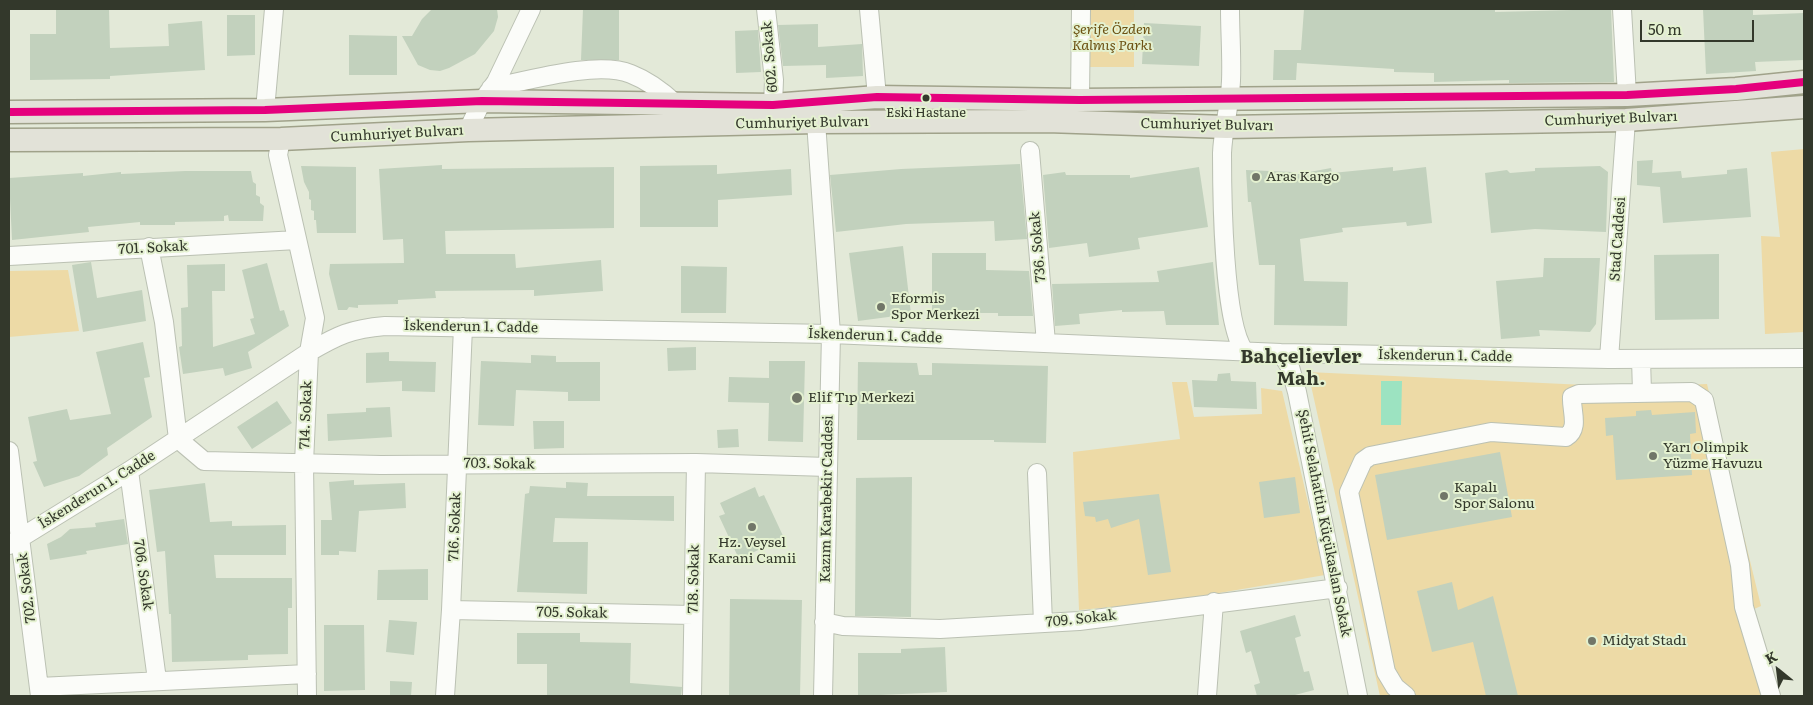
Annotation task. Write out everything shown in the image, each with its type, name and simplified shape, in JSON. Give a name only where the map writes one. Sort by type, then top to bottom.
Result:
[{"type":"main road","name":"Cumhuriyet Bulvarı","points":[[9,112],[265,110],[486,95],[676,104],[773,105],[877,97],[1080,100],[1230,97],[1627,95],[1736,89],[1804,82]]},
{"type":"main road","name":"Cumhuriyet Bulvarı","points":[[9,140],[281,139],[468,130],[816,122],[1047,121],[1226,127],[1626,120],[1804,107]]},
{"type":"street","points":[[265,110],[274,9]]},
{"type":"street","points":[[468,130],[531,9]]},
{"type":"street","name":"602. Sokak","points":[[766,9],[774,80],[773,105]]},
{"type":"street","points":[[870,9],[877,97]]},
{"type":"street","points":[[1080,100],[1081,9]]},
{"type":"street","points":[[1230,9],[1230,97],[1222,151],[1227,288],[1235,332],[1239,344],[1245,352]]},
{"type":"street","points":[[1622,9],[1627,95]]},
{"type":"street","points":[[486,95],[566,73],[602,69],[630,73],[658,87],[676,104]]},
{"type":"street","name":"Stad Caddesi","points":[[1609,359],[1626,120]]},
{"type":"street","name":"Kazım Karabekir Caddesi","points":[[816,122],[831,334],[823,696]]},
{"type":"street","name":"714. Sokak","points":[[281,139],[278,155],[315,318],[309,352],[304,463],[307,696]]},
{"type":"street","name":"736. Sokak","points":[[1030,151],[1046,343]]},
{"type":"street","name":"701. Sokak","points":[[9,256],[297,240]]},
{"type":"street","points":[[148,247],[164,322],[178,439]]},
{"type":"street","name":"İskenderun 1. Cadde","points":[[15,541],[129,471],[337,335],[357,329],[385,326],[831,334],[1281,353],[1609,359],[1804,360]]},
{"type":"street","name":"716. Sokak","points":[[445,696],[458,464],[462,327]]},
{"type":"street","name":"Şehit Selahattin Küçükaslan Sokak","points":[[1281,353],[1290,367],[1297,392],[1338,588],[1358,696]]},
{"type":"street","points":[[1641,359],[1642,392]]},
{"type":"street","points":[[1406,696],[1395,687],[1386,672],[1349,492],[1363,461],[1370,456],[1491,432],[1566,437],[1571,434],[1574,428],[1572,397],[1579,394],[1642,392],[1692,392],[1698,394],[1704,400],[1740,565],[1744,607],[1771,696]]},
{"type":"street","name":"703. Sokak","points":[[178,439],[204,461],[458,464],[696,463],[828,467]]},
{"type":"street","name":"702. Sokak","points":[[9,451],[15,541],[40,692]]},
{"type":"street","name":"718. Sokak","points":[[692,696],[696,463]]},
{"type":"street","name":"706. Sokak","points":[[129,471],[157,680]]},
{"type":"street","points":[[1037,473],[1043,623]]},
{"type":"street","name":"709. Sokak","points":[[824,622],[843,626],[940,629],[1043,623],[1338,588]]},
{"type":"street","points":[[1207,696],[1214,602]]},
{"type":"street","name":"705. Sokak","points":[[451,610],[694,615]]},
{"type":"street","points":[[40,692],[157,680],[307,674]]},
{"type":"green space","name":"Şerife Özden Kalmış Parkı","points":[[1091,9],[1134,9],[1134,67],[1090,67]]},
{"type":"green space","points":[[1804,149],[1804,332],[1765,334],[1761,236],[1780,237],[1771,152]]},
{"type":"green space","points":[[68,270],[79,331],[9,337],[9,271]]},
{"type":"green space","points":[[1308,372],[1628,387],[1707,384],[1761,606],[1752,610],[1781,696],[1380,696]]},
{"type":"green space","points":[[1172,382],[1187,382],[1194,417],[1262,414],[1261,388],[1282,391],[1325,575],[1166,602],[1079,610],[1073,452],[1180,439]]},
{"type":"shaded area","points":[[1381,381],[1402,381],[1401,425],[1381,425]]},
{"type":"building","points":[[56,9],[109,9],[110,48],[169,46],[168,24],[202,21],[205,70],[110,76],[110,79],[30,80],[30,34],[56,34]]},
{"type":"building","points":[[432,9],[497,9],[498,17],[494,31],[475,54],[449,68],[440,71],[430,70],[418,65],[402,36],[412,36],[422,19]]},
{"type":"building","points":[[583,9],[619,9],[619,60],[581,60]]},
{"type":"building","points":[[1304,9],[1495,9],[1495,12],[1611,9],[1614,82],[1509,83],[1509,80],[1434,82],[1434,73],[1394,72],[1394,69],[1297,63],[1296,80],[1273,80],[1274,50],[1301,50]]},
{"type":"building","points":[[1703,9],[1753,9],[1753,15],[1804,13],[1804,60],[1755,62],[1756,71],[1706,74]]},
{"type":"building","points":[[227,15],[255,15],[255,55],[227,56]]},
{"type":"building","points":[[1144,23],[1201,26],[1199,66],[1142,64]]},
{"type":"building","points":[[818,24],[818,47],[862,44],[863,76],[826,78],[826,65],[783,66],[778,25]]},
{"type":"building","points":[[758,30],[761,72],[736,73],[735,31]]},
{"type":"building","points":[[349,35],[397,36],[397,75],[349,75]]},
{"type":"building","points":[[1653,160],[1652,173],[1681,171],[1682,178],[1727,174],[1727,170],[1747,168],[1751,217],[1663,223],[1660,187],[1637,185],[1637,161]]},
{"type":"building","points":[[1020,164],[1027,239],[995,241],[994,221],[906,224],[836,232],[830,175],[901,169]]},
{"type":"building","points":[[442,165],[442,169],[614,167],[614,228],[445,231],[446,254],[515,254],[516,268],[601,260],[603,291],[534,296],[534,290],[435,291],[436,298],[398,300],[398,304],[358,305],[358,308],[349,307],[347,310],[338,310],[329,274],[330,264],[404,263],[403,239],[383,240],[379,169]]},
{"type":"building","points":[[717,165],[717,174],[791,169],[792,195],[718,200],[718,227],[640,227],[640,166]]},
{"type":"building","points":[[301,166],[356,167],[356,233],[317,233],[314,211],[311,210],[311,200],[309,199],[309,192],[304,182]]},
{"type":"building","points":[[1600,166],[1608,172],[1606,232],[1535,229],[1491,233],[1485,173],[1507,170],[1510,173],[1535,171],[1535,168]]},
{"type":"building","points":[[1199,167],[1208,227],[1138,238],[1140,249],[1089,257],[1087,243],[1049,248],[1043,175],[1065,172],[1066,175],[1130,175],[1130,178]]},
{"type":"building","points":[[1393,167],[1393,171],[1426,167],[1432,223],[1407,226],[1406,222],[1342,228],[1343,232],[1300,239],[1304,281],[1348,282],[1347,326],[1274,325],[1275,265],[1259,265],[1251,202],[1248,202],[1246,170],[1293,172],[1293,175],[1331,168],[1332,173]]},
{"type":"building","points":[[185,171],[251,171],[253,182],[256,184],[256,195],[260,197],[260,203],[264,206],[263,221],[229,221],[228,215],[224,216],[224,221],[175,222],[175,225],[140,225],[140,222],[88,227],[89,232],[12,240],[9,178],[83,173],[83,176],[121,172],[121,174]]},
{"type":"building","points":[[903,246],[911,314],[858,321],[849,253]]},
{"type":"building","points":[[932,253],[986,253],[986,270],[1029,271],[1033,316],[998,316],[998,313],[932,313]]},
{"type":"building","points":[[1719,254],[1719,319],[1655,320],[1654,255]]},
{"type":"building","points":[[1544,258],[1600,258],[1596,324],[1590,332],[1539,330],[1540,336],[1501,339],[1496,281],[1543,277]]},
{"type":"building","points":[[91,262],[97,298],[142,290],[146,321],[83,332],[72,265]]},
{"type":"building","points":[[1213,262],[1219,325],[1166,325],[1164,311],[1122,312],[1122,310],[1079,314],[1080,324],[1055,326],[1052,284],[1159,282],[1157,271]]},
{"type":"building","points":[[267,263],[280,311],[284,310],[289,326],[248,352],[252,368],[225,376],[223,368],[183,374],[179,347],[182,346],[181,308],[188,307],[187,265],[225,264],[225,291],[212,291],[213,347],[255,334],[250,319],[254,318],[242,270]]},
{"type":"building","points":[[681,266],[727,267],[726,313],[681,313]]},
{"type":"building","points":[[143,342],[150,377],[144,378],[152,417],[107,448],[108,455],[79,476],[44,487],[33,462],[37,461],[28,417],[67,409],[70,420],[111,414],[96,352]]},
{"type":"building","points":[[696,347],[696,370],[668,371],[667,348]]},
{"type":"building","points":[[389,352],[389,361],[436,362],[435,392],[402,391],[402,381],[366,383],[366,353]]},
{"type":"building","points":[[531,355],[556,356],[556,362],[600,362],[600,401],[568,401],[568,392],[516,390],[514,426],[478,425],[481,361],[531,363]]},
{"type":"building","points":[[769,361],[805,361],[803,442],[768,441],[769,403],[728,402],[729,377],[769,378]]},
{"type":"building","points":[[858,362],[917,363],[919,375],[932,375],[932,363],[1048,366],[1046,443],[994,442],[994,440],[857,440]]},
{"type":"building","points":[[1230,373],[1231,381],[1256,382],[1257,409],[1194,407],[1192,380],[1217,381],[1218,374]]},
{"type":"building","points":[[277,401],[292,423],[252,449],[237,427]]},
{"type":"building","points":[[390,407],[392,437],[328,441],[327,414],[366,412],[366,408]]},
{"type":"building","name":"Yarı Olimpik Yüzme Havuzu","points":[[1651,410],[1652,415],[1695,412],[1696,433],[1690,434],[1692,475],[1616,480],[1613,435],[1606,436],[1605,418],[1636,416],[1636,411]]},
{"type":"building","points":[[533,421],[564,421],[564,448],[534,449]]},
{"type":"building","points":[[738,429],[739,447],[718,448],[717,430]]},
{"type":"building","name":"Kapalı Spor Salonu","points":[[1500,452],[1512,517],[1387,540],[1375,475]]},
{"type":"building","points":[[912,477],[911,617],[855,616],[856,478]]},
{"type":"building","points":[[1295,477],[1300,513],[1264,518],[1259,482]]},
{"type":"building","points":[[354,480],[354,485],[405,483],[406,508],[359,511],[356,552],[339,551],[339,555],[321,555],[321,520],[332,520],[329,482]]},
{"type":"building","points":[[566,482],[588,483],[587,496],[674,496],[674,521],[555,518],[553,542],[588,542],[587,594],[517,592],[525,494],[529,493],[530,486],[566,488]]},
{"type":"building","points":[[205,483],[210,522],[232,521],[232,526],[286,525],[286,555],[214,555],[216,578],[292,578],[292,608],[288,608],[288,654],[248,655],[248,660],[172,662],[171,614],[169,614],[165,551],[157,552],[149,490]]},
{"type":"building","name":"Hz. Veysel Karani Camii","points":[[755,487],[759,497],[764,495],[784,538],[739,559],[719,516],[725,514],[720,503]]},
{"type":"building","points":[[1159,494],[1171,572],[1148,575],[1139,519],[1111,528],[1108,519],[1096,522],[1095,517],[1085,516],[1083,502]]},
{"type":"building","points":[[124,519],[128,544],[86,551],[87,554],[50,560],[47,544],[61,537],[70,529],[96,527],[95,523]]},
{"type":"building","points":[[428,569],[428,600],[377,600],[378,570]]},
{"type":"building","points":[[1452,582],[1458,610],[1493,596],[1518,696],[1486,696],[1473,642],[1432,652],[1417,591]]},
{"type":"building","points":[[730,599],[802,600],[800,696],[729,696]]},
{"type":"building","points":[[1295,615],[1301,636],[1295,638],[1304,672],[1309,671],[1314,690],[1291,696],[1257,696],[1254,685],[1260,683],[1251,651],[1246,653],[1240,631]]},
{"type":"building","points":[[389,620],[417,622],[414,655],[386,652]]},
{"type":"building","points":[[324,625],[364,625],[365,690],[324,691]]},
{"type":"building","points":[[517,633],[580,633],[580,642],[631,643],[630,683],[682,687],[681,696],[547,696],[547,664],[517,664]]},
{"type":"building","points":[[945,647],[947,692],[858,696],[858,653],[901,653],[901,649]]},
{"type":"building","points":[[390,681],[412,682],[411,696],[390,696]]},
{"type":"transit line","points":[[9,112],[265,110],[482,101],[773,105],[877,97],[1080,100],[1627,95],[1736,89],[1804,82]]},
{"type":"place","name":"Eski Hastane","points":[[926,98]]},
{"type":"place","name":"Aras Kargo","points":[[1256,177]]},
{"type":"place","name":"Eformis Spor Merkezi","points":[[881,307]]},
{"type":"place","name":"Elif Tıp Merkezi","points":[[797,398]]},
{"type":"place","name":"Yarı Olimpik Yüzme Havuzu","points":[[1653,456]]},
{"type":"place","name":"Kapalı Spor Salonu","points":[[1444,496]]},
{"type":"place","name":"Hz. Veysel Karani Camii","points":[[752,527]]},
{"type":"place","name":"Midyat Stadı","points":[[1592,641]]},
{"type":"district","name":"Bahçelievler Mah.","points":[[1301,368]]}]
